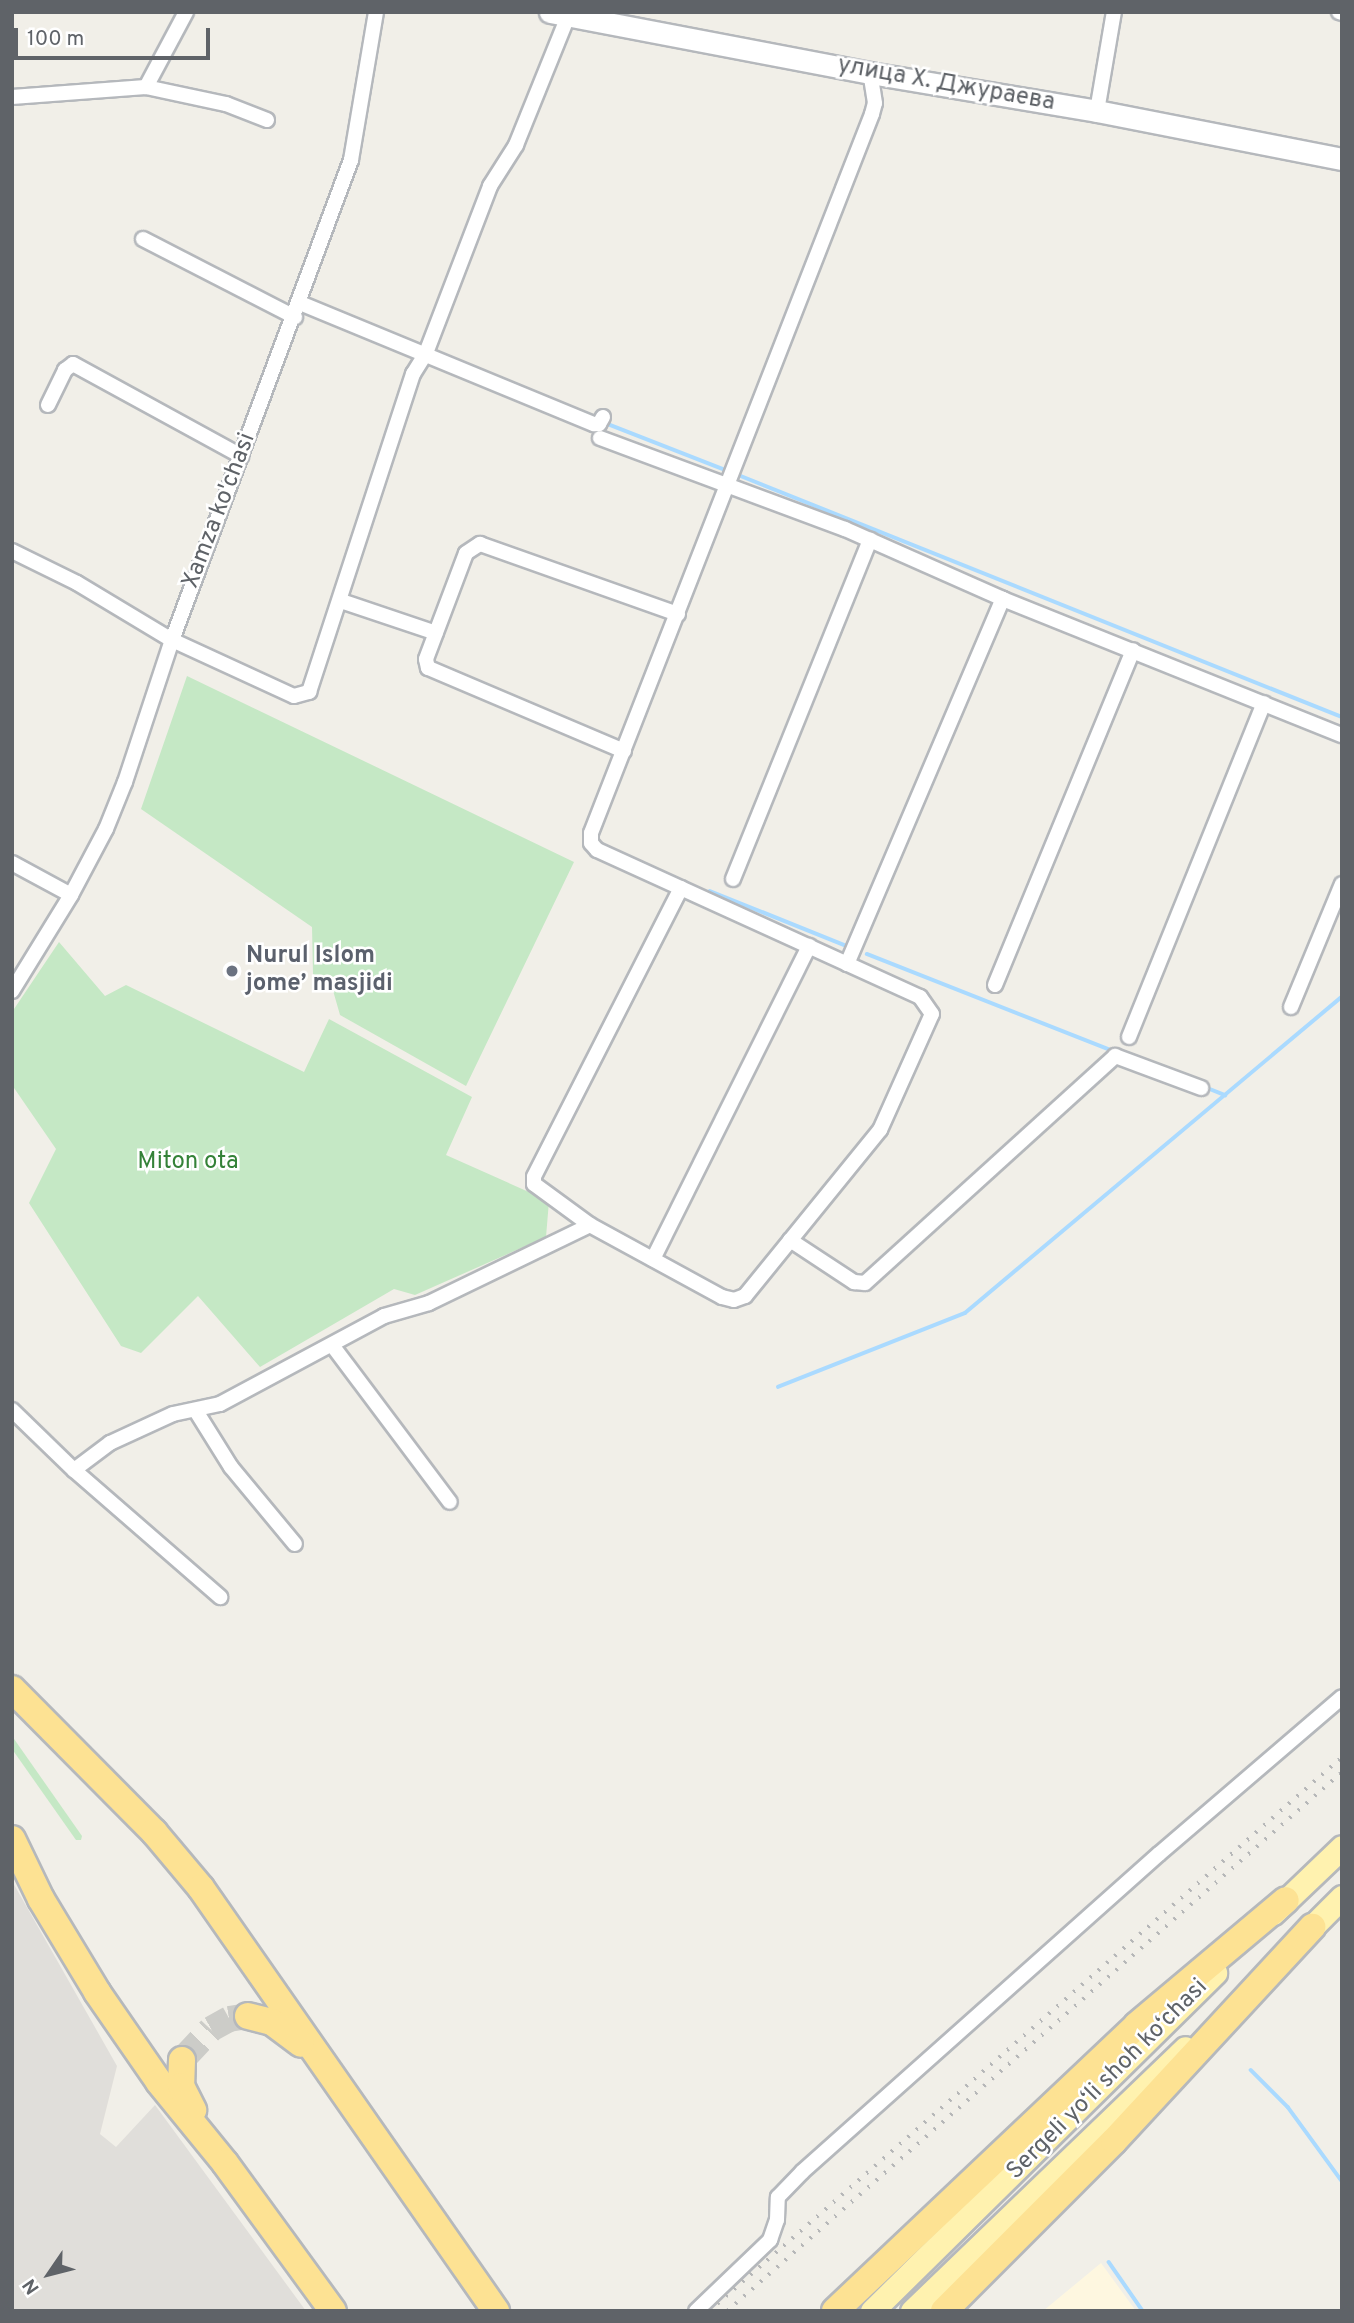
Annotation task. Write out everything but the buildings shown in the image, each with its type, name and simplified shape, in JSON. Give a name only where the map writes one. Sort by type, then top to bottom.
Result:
[{"type":"highway","points":[[12,1689],[179,1859],[496,2311]]},
{"type":"highway","points":[[12,1839],[41,1899],[97,1992],[159,2082],[225,2163],[333,2311]]},
{"type":"highway","points":[[835,2311],[938,2210],[1137,2025],[1286,1900]]},
{"type":"highway","points":[[944,2311],[1114,2141],[1312,1927]]},
{"type":"highway","points":[[248,2016],[261,2018],[283,2028],[324,2067]]},
{"type":"highway","points":[[182,2060],[179,2079],[183,2093],[225,2163]]},
{"type":"highway","points":[[396,2172],[509,2311]]},
{"type":"main road","name":"Sergeli yo‘li shoh ko‘chasi","points":[[872,2311],[1342,1847]]},
{"type":"main road","name":"Sergeli yo‘li shoh ko‘chasi","points":[[912,2311],[1342,1897]]},
{"type":"street","points":[[146,87],[186,12]]},
{"type":"street","name":"Xamza ko'chasi","points":[[12,991],[71,895],[106,829],[125,782],[172,640],[298,310],[351,160],[376,12]]},
{"type":"street","points":[[1097,111],[1114,12]]},
{"type":"street","points":[[12,551],[77,583],[172,640],[294,695],[302,696],[309,692],[341,601],[413,374],[426,353],[491,187],[516,145],[559,14]]},
{"type":"street","name":"улица Х. Джураева","points":[[559,14],[870,73],[1097,111],[1342,159]]},
{"type":"street","points":[[681,888],[534,1177],[534,1184],[538,1190],[590,1225],[722,1297],[734,1300],[744,1296],[880,1130],[932,1014],[920,997],[809,946],[681,888],[597,850],[591,843],[591,833],[872,114],[875,103],[870,73]]},
{"type":"street","points":[[12,97],[146,87],[226,104],[267,120]]},
{"type":"street","points":[[143,239],[298,310],[426,353],[594,424],[599,424],[603,417]]},
{"type":"street","points":[[48,405],[65,370],[73,364],[241,456]]},
{"type":"street","points":[[600,438],[870,540],[1003,598],[1342,734]]},
{"type":"street","points":[[733,879],[870,540]]},
{"type":"street","points":[[624,751],[434,673],[428,668],[426,659],[466,553],[480,544],[678,614]]},
{"type":"street","points":[[848,964],[1003,598]]},
{"type":"street","points":[[341,601],[436,633]]},
{"type":"street","points":[[996,985],[1132,650]]},
{"type":"street","points":[[1129,1037],[1264,703]]},
{"type":"street","points":[[12,863],[71,895]]},
{"type":"street","points":[[1291,1007],[1342,884]]},
{"type":"street","points":[[653,1259],[809,946]]},
{"type":"street","points":[[790,1240],[854,1282],[864,1283],[1115,1056],[1201,1088]]},
{"type":"street","points":[[74,1469],[110,1443],[173,1414],[220,1404],[384,1316],[429,1303],[590,1225]]},
{"type":"street","points":[[332,1345],[450,1502]]},
{"type":"street","points":[[12,1410],[74,1469],[220,1597]]},
{"type":"street","points":[[196,1411],[231,1466],[295,1544]]},
{"type":"street","points":[[696,2311],[770,2240],[777,2220],[778,2197],[802,2172],[1159,1854],[1342,1697]]},
{"type":"shaded area","points":[[12,1881],[117,2066],[100,2134],[116,2147],[155,2105],[306,2311],[12,2311]]},
{"type":"shaded area","points":[[1101,2263],[1136,2311],[1043,2311]]},
{"type":"green space","points":[[187,676],[574,862],[466,1086],[340,1015],[332,987],[313,974],[312,927],[141,809]]},
{"type":"green space","name":"Miton ota","points":[[59,942],[105,996],[126,985],[304,1072],[329,1019],[472,1097],[446,1155],[549,1201],[546,1237],[415,1295],[394,1289],[260,1367],[198,1296],[141,1353],[121,1346],[29,1203],[56,1149],[12,1085],[12,1012]]},
{"type":"green space","points":[[12,1736],[82,1836],[81,1840],[76,1840],[12,1749]]},
{"type":"waterway","points":[[605,423],[728,471]]},
{"type":"waterway","points":[[736,474],[1342,717]]},
{"type":"waterway","points":[[710,891],[847,946]]},
{"type":"waterway","points":[[867,954],[1116,1052]]},
{"type":"waterway","points":[[778,1387],[965,1313],[1342,997]]},
{"type":"waterway","points":[[1205,1087],[1225,1095]]},
{"type":"waterway","points":[[1251,2070],[1288,2107],[1342,2181]]},
{"type":"waterway","points":[[1109,2262],[1143,2311]]},
{"type":"tunnel","points":[[182,2060],[211,2029],[229,2019],[248,2016]]},
{"type":"railway","points":[[709,2311],[1342,1757]]},
{"type":"railway","points":[[727,2311],[1342,1772]]},
{"type":"place","name":"Nurul Islom jome’ masjidi","points":[[232,971]]}]
